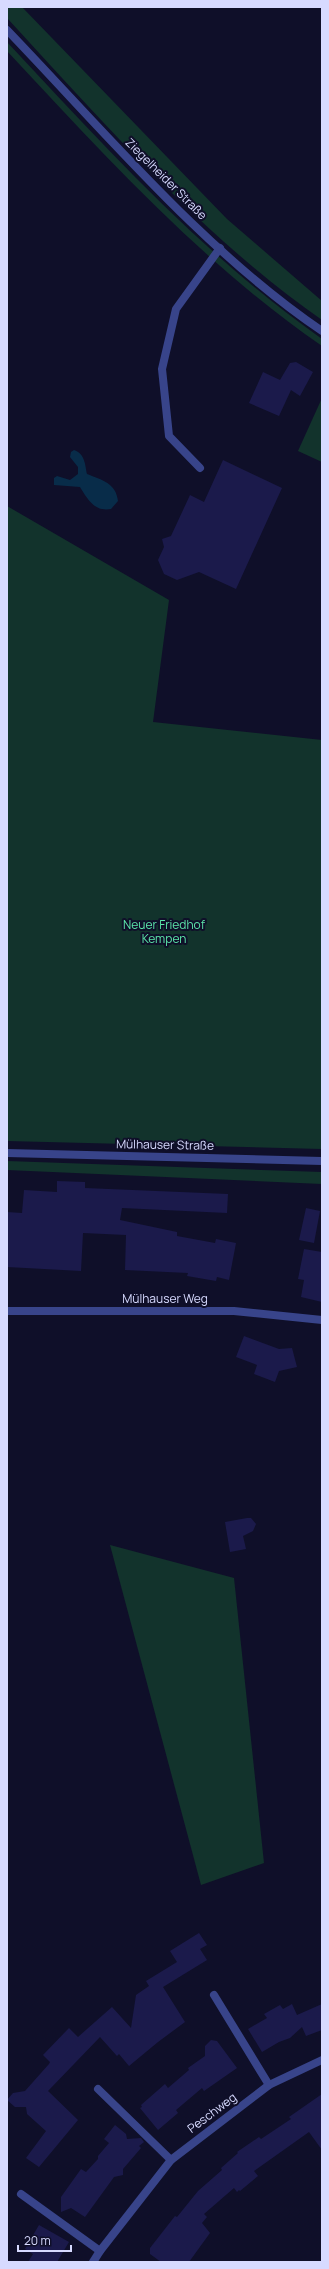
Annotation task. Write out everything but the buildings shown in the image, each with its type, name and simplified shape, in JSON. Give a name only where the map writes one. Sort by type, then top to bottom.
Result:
[{"type":"street","name":"Ziegelheider Straße","points":[[7,30],[107,137],[220,248],[286,304],[322,330]]},
{"type":"street","points":[[200,468],[169,436],[162,369],[176,309],[220,248]]},
{"type":"street","name":"Mülhauser Straße","points":[[7,1153],[322,1161]]},
{"type":"street","name":"Mülhauser Weg","points":[[7,1311],[234,1311],[322,1320]]},
{"type":"street","points":[[214,1995],[269,2085]]},
{"type":"street","name":"Peschweg","points":[[93,2262],[171,2160],[269,2085],[322,2060]]},
{"type":"street","points":[[98,2089],[171,2160]]},
{"type":"street","points":[[21,2194],[100,2251]]},
{"type":"green space","points":[[7,7],[22,7],[227,219],[322,301],[322,320],[279,288],[237,253],[157,178],[7,18]]},
{"type":"green space","points":[[7,42],[157,199],[237,272],[279,307],[322,339],[322,346],[278,314],[236,280],[157,207],[118,169],[7,51]]},
{"type":"green space","points":[[322,398],[322,462],[298,451]]},
{"type":"green space","name":"Neuer Friedhof Kempen","points":[[7,506],[169,600],[153,722],[322,740],[322,1149],[7,1141]]},
{"type":"green space","points":[[7,1161],[322,1172],[322,1184],[7,1170]]},
{"type":"green space","points":[[110,1545],[234,1578],[264,1863],[201,1885]]},
{"type":"water","points":[[74,450],[82,457],[87,474],[107,483],[114,490],[118,501],[111,509],[101,509],[96,507],[92,504],[80,487],[54,485],[54,478],[57,476],[70,480],[78,474],[78,467],[70,457],[71,452]]}]
